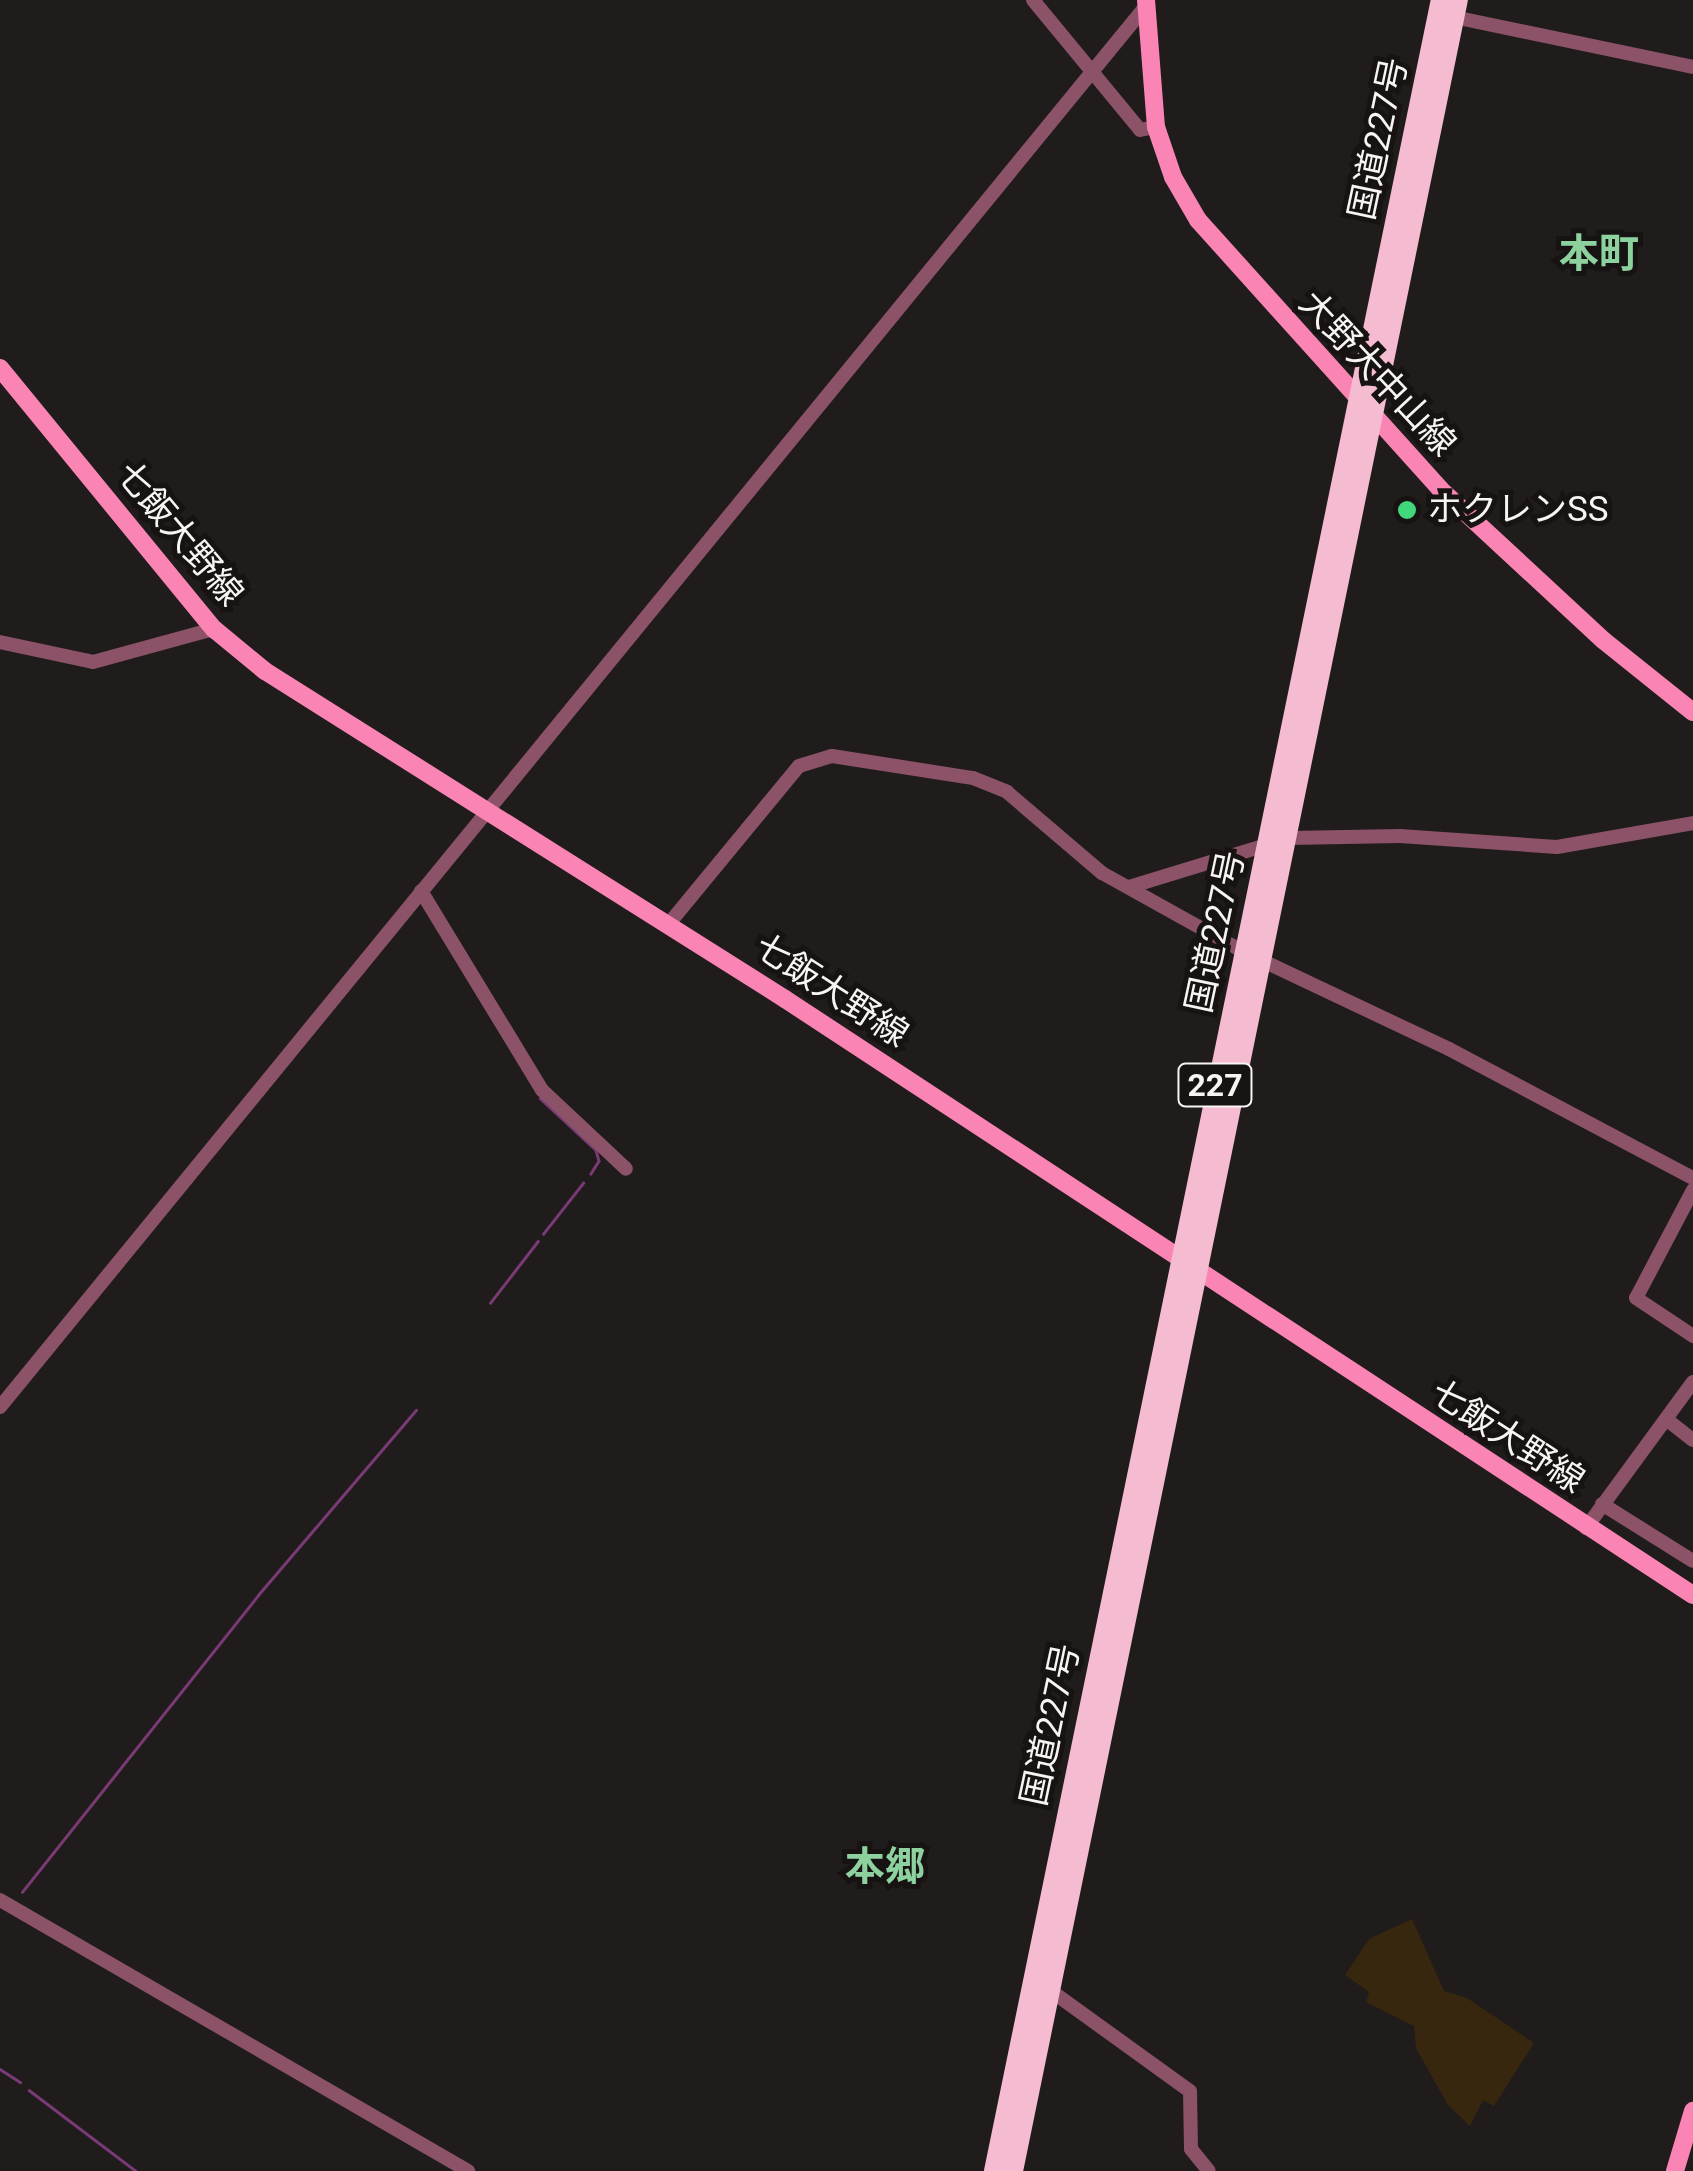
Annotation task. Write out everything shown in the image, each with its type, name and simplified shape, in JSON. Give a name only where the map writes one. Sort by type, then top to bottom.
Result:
[{"type":"highway","name":"国道227号","points":[[994,2171],[1279,840],[1448,7]]},
{"type":"highway","name":"国道227号","points":[[1012,2171],[1189,1265]]},
{"type":"main road","name":"大野大中山線","points":[[1146,3],[1156,127],[1173,177],[1198,220],[1365,412],[1515,562],[1693,712]]},
{"type":"main road","name":"七飯大野線","points":[[0,368],[214,629],[265,672],[667,926],[1693,1595]]},
{"type":"main road","points":[[1675,2171],[1687,2150],[1693,2110]]},
{"type":"street","points":[[1033,0],[1140,130],[1156,127]]},
{"type":"street","points":[[0,1407],[484,810],[870,349],[1146,3]]},
{"type":"street","points":[[1448,7],[1693,67]]},
{"type":"street","points":[[0,642],[93,662],[214,629]]},
{"type":"street","points":[[667,926],[799,766],[825,756],[872,759],[995,786],[1128,887],[1254,957],[1464,1057],[1693,1178]]},
{"type":"street","points":[[1128,887],[1279,840],[1400,836],[1557,847],[1693,823]]},
{"type":"street","points":[[421,891],[542,1090],[626,1169]]},
{"type":"street","points":[[1693,1190],[1636,1298],[1693,1336]]},
{"type":"street","points":[[1586,1528],[1691,1388]]},
{"type":"street","points":[[1666,1418],[1693,1440]]},
{"type":"street","points":[[1602,1504],[1693,1562]]},
{"type":"street","points":[[0,1900],[468,2171]]},
{"type":"street","points":[[1034,1971],[1049,1991],[1190,2090],[1191,2149],[1208,2171]]},
{"type":"shaded area","points":[[1412,1919],[1444,1991],[1467,1998],[1534,2043],[1494,2106],[1483,2100],[1470,2126],[1448,2105],[1416,2048],[1414,2026],[1366,2002],[1369,1992],[1345,1975],[1369,1939]]},
{"type":"waterway","points":[[540,1098],[596,1150],[599,1161],[591,1174]]},
{"type":"waterway","points":[[543,1234],[583,1183]]},
{"type":"waterway","points":[[490,1303],[538,1241]]},
{"type":"waterway","points":[[22,1892],[258,1595],[416,1410]]},
{"type":"waterway","points":[[0,2069],[20,2082]]},
{"type":"waterway","points":[[29,2090],[136,2171]]},
{"type":"place","name":"ホクレンSS","points":[[1407,510]]},
{"type":"district","name":"本町","points":[[1599,254]]},
{"type":"district","name":"本郷","points":[[885,1867]]}]
